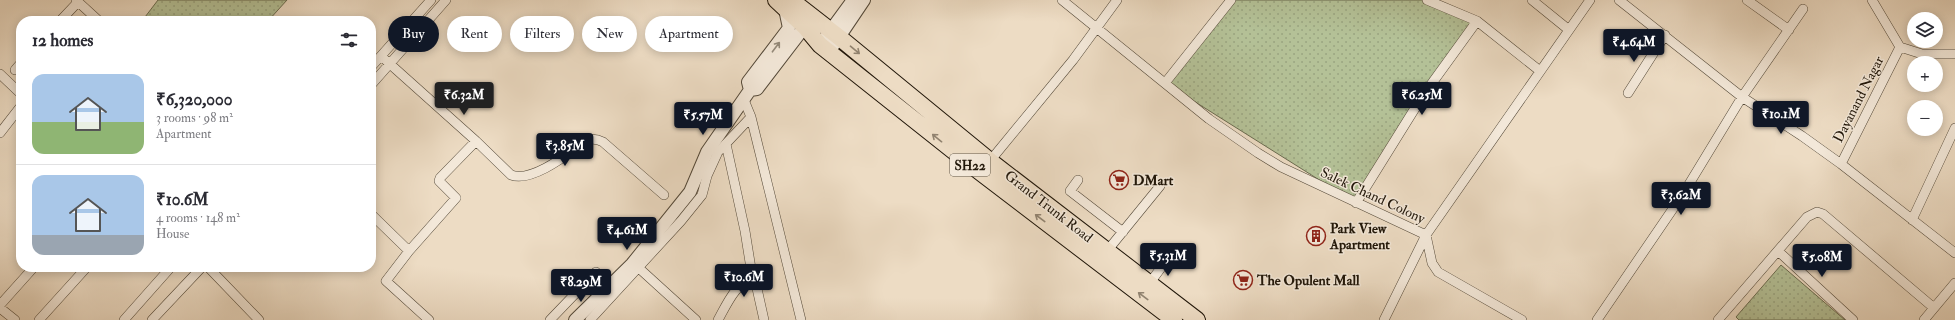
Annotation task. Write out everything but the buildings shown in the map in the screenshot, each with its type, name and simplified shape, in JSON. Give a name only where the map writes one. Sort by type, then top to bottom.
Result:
[{"type":"highway","name":"Grand Trunk Road","points":[[784,2],[809,22],[836,35],[990,161],[1197,320]]},
{"type":"highway","name":"Grand Trunk Road","points":[[809,22],[824,49],[980,172],[1174,320]]},
{"type":"street","points":[[65,16],[79,3],[90,0]]},
{"type":"street","points":[[376,62],[431,0]]},
{"type":"street","points":[[376,79],[446,0]]},
{"type":"street","points":[[836,35],[853,0]]},
{"type":"street","points":[[824,49],[864,0]]},
{"type":"street","name":"Salek Chand Colony","points":[[1062,0],[1209,119],[1258,153],[1281,167],[1426,235],[1590,0]]},
{"type":"street","points":[[990,161],[1072,60],[1116,0]]},
{"type":"street","points":[[1166,83],[1230,0]]},
{"type":"street","points":[[1426,0],[1477,21],[1540,70]]},
{"type":"street","points":[[1532,0],[1569,30]]},
{"type":"street","points":[[1619,0],[1742,97],[1802,136],[1841,164],[1955,254]]},
{"type":"street","points":[[1747,0],[1789,30]]},
{"type":"street","points":[[1872,0],[1900,47],[1922,54],[1955,54]]},
{"type":"street","points":[[784,2],[789,28],[748,82],[747,95],[800,320]]},
{"type":"street","points":[[79,3],[93,16]]},
{"type":"street","points":[[1597,320],[1683,194],[1742,97],[1803,9]]},
{"type":"street","points":[[1356,203],[1422,97],[1477,21]]},
{"type":"street","points":[[575,320],[632,264],[690,192],[707,152],[747,95],[757,89],[809,22]]},
{"type":"street","points":[[1628,93],[1664,35]]},
{"type":"street","name":"Dayanand Nagar","points":[[1841,164],[1900,47]]},
{"type":"street","points":[[381,56],[476,141],[511,175],[516,177],[530,174],[547,167],[586,141],[598,139],[664,196]]},
{"type":"street","points":[[0,74],[16,89]]},
{"type":"street","points":[[0,133],[16,112]]},
{"type":"street","points":[[593,319],[702,196],[707,176],[718,152],[751,117]]},
{"type":"street","points":[[1912,220],[1955,128]]},
{"type":"street","points":[[429,320],[386,281],[409,251],[456,198],[442,185],[439,181],[440,178],[476,141]]},
{"type":"street","points":[[726,144],[745,231],[753,281],[756,284],[764,320]]},
{"type":"street","points":[[1078,180],[1070,191],[1123,232]]},
{"type":"street","points":[[1107,251],[1160,186]]},
{"type":"street","points":[[1718,320],[1807,216],[1817,212],[1823,214],[1934,308]]},
{"type":"street","points":[[376,219],[409,251]]},
{"type":"street","points":[[1384,320],[1426,235]]},
{"type":"street","points":[[1426,235],[1432,263],[1438,272],[1522,320]]},
{"type":"street","points":[[1778,251],[1853,320]]},
{"type":"street","points":[[1149,284],[1169,257]]},
{"type":"street","points":[[641,270],[696,320]]},
{"type":"street","points":[[15,320],[0,306],[30,272]]},
{"type":"street","points":[[39,320],[82,272]]},
{"type":"street","points":[[124,320],[167,272]]},
{"type":"street","points":[[152,320],[197,272]]},
{"type":"street","points":[[213,272],[259,320]]},
{"type":"street","points":[[550,320],[596,272]]},
{"type":"street","points":[[718,320],[729,299],[745,282],[753,281]]},
{"type":"street","points":[[1924,320],[1955,283]]},
{"type":"green space","points":[[158,0],[287,0],[273,16],[146,16]]},
{"type":"green space","points":[[1231,0],[1425,0],[1477,21],[1356,203],[1165,83]]},
{"type":"green space","points":[[1781,265],[1845,320],[1739,320],[1736,317]]},
{"type":"place","name":"DMart","points":[[1119,180]]},
{"type":"place","name":"Park View Apartment","points":[[1316,236]]},
{"type":"place","name":"The Opulent Mall","points":[[1243,280]]}]
